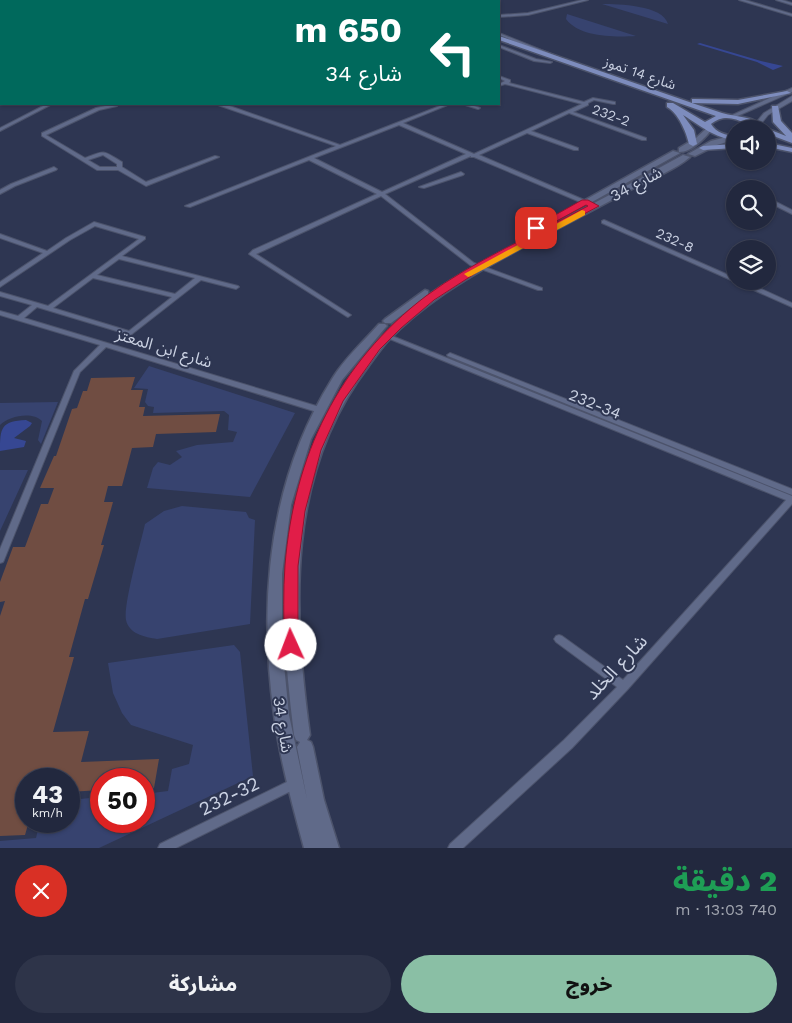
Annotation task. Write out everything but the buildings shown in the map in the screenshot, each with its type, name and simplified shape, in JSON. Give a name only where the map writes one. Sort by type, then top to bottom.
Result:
[{"type":"main road","points":[[500,40],[541,56]]},
{"type":"main road","name":"شارع 14 تموز","points":[[541,56],[568,62],[729,117],[748,120]]},
{"type":"main road","name":"شارع 14 تموز","points":[[541,56],[550,62],[670,105],[719,135],[726,136]]},
{"type":"main road","points":[[664,96],[704,102],[727,103],[790,94]]},
{"type":"main road","points":[[670,105],[686,124],[693,144]]},
{"type":"main road","points":[[775,108],[778,122],[792,137]]},
{"type":"main road","points":[[708,127],[708,122],[713,118],[729,117]]},
{"type":"main road","name":"شارع 34","points":[[684,153],[703,137],[708,127]]},
{"type":"main road","points":[[776,134],[792,141]]},
{"type":"main road","name":"شارع 34","points":[[313,848],[294,784],[277,688],[274,630],[276,569],[288,495],[301,453],[320,410],[351,361],[387,329],[476,266],[684,153],[726,140]]},
{"type":"main road","points":[[703,148],[726,147]]},
{"type":"main road","points":[[776,147],[792,150]]},
{"type":"main road","name":"شارع 34","points":[[330,848],[310,776],[296,697],[290,628],[291,566],[300,504],[315,450],[330,415],[387,329]]},
{"type":"street","points":[[500,16],[539,12],[586,0]]},
{"type":"street","points":[[741,0],[792,15]]},
{"type":"street","points":[[778,0],[792,4]]},
{"type":"street","points":[[500,34],[568,62]]},
{"type":"street","points":[[500,46],[532,59],[550,62]]},
{"type":"street","points":[[500,77],[509,81],[500,85]]},
{"type":"street","points":[[505,83],[585,103],[596,99],[613,102]]},
{"type":"street","points":[[760,120],[790,94]]},
{"type":"street","points":[[729,117],[790,94]]},
{"type":"street","points":[[348,315],[252,254],[411,180],[529,132],[586,106],[585,103]]},
{"type":"street","points":[[0,130],[48,105]]},
{"type":"street","points":[[115,105],[98,110],[44,134],[44,138],[99,169],[119,168],[146,184],[217,158]]},
{"type":"street","points":[[223,105],[339,146]]},
{"type":"street","points":[[188,206],[445,105]]},
{"type":"street","points":[[468,105],[478,108]]},
{"type":"street","name":"232-2","points":[[570,112],[644,139]]},
{"type":"street","points":[[398,123],[590,204]]},
{"type":"street","points":[[529,132],[576,149]]},
{"type":"street","points":[[85,160],[103,153],[120,163],[119,168]]},
{"type":"street","points":[[309,158],[382,194],[476,266],[540,289]]},
{"type":"street","points":[[0,192],[54,169]]},
{"type":"street","points":[[411,180],[425,189],[461,174]]},
{"type":"street","points":[[776,204],[792,212]]},
{"type":"street","name":"232-8","points":[[604,222],[726,277]]},
{"type":"street","points":[[0,285],[94,224],[142,238],[48,309]]},
{"type":"street","points":[[0,236],[47,253]]},
{"type":"street","points":[[118,257],[236,287]]},
{"type":"street","points":[[93,276],[176,296]]},
{"type":"street","points":[[0,294],[130,333],[199,278]]},
{"type":"street","name":"232-8","points":[[757,290],[792,305]]},
{"type":"street","points":[[19,319],[36,305]]},
{"type":"street","name":"شارع ابن المعتز","points":[[0,313],[320,410]]},
{"type":"street","name":"232-34","points":[[387,329],[772,487],[792,492]]},
{"type":"street","points":[[0,560],[76,371],[104,345]]},
{"type":"street","name":"232-34","points":[[772,487],[792,499]]},
{"type":"street","name":"شارع الخلد","points":[[454,848],[568,744],[624,686],[792,499]]},
{"type":"street","points":[[559,640],[624,686]]},
{"type":"street","name":"232-32","points":[[164,848],[310,776]]},
{"type":"shaded area","points":[[602,4],[629,5],[649,9],[658,13],[668,24]]},
{"type":"shaded area","points":[[567,14],[636,36],[609,36],[589,33],[572,25],[566,19]]},
{"type":"shaded area","points":[[149,366],[295,413],[250,497],[147,488],[153,468],[158,462],[170,465],[182,457],[176,451],[197,445],[233,442],[237,432],[228,430],[229,415],[224,411],[153,413],[154,407],[148,406],[145,402],[148,389],[134,388]]},
{"type":"shaded area","points":[[58,402],[41,444],[38,440],[42,421],[38,418],[27,415],[15,417],[0,425],[0,403]]},
{"type":"shaded area","points":[[0,470],[28,470],[0,531]]},
{"type":"shaded area","points":[[182,506],[246,512],[249,518],[255,520],[250,624],[157,639],[138,634],[130,629],[126,620],[127,601],[145,524],[164,511]]},
{"type":"shaded area","points":[[234,645],[240,652],[253,776],[155,822],[155,793],[168,791],[172,769],[189,764],[193,745],[131,725],[122,713],[113,693],[108,663]]},
{"type":"shaded area","points":[[90,798],[90,833],[131,833],[99,848],[0,848],[0,841],[36,838],[37,833],[80,833],[80,799]]},
{"type":"water","points":[[700,43],[783,66],[773,70],[757,62],[697,44]]},
{"type":"water","points":[[26,420],[32,423],[14,438],[26,441],[24,447],[0,451],[4,427],[11,422]]},
{"type":"slow traffic","points":[[468,274],[582,213]]},
{"type":"route","points":[[291,645],[291,566],[298,511],[315,450],[338,400],[377,347],[419,306],[479,267],[594,206],[585,202],[536,228]]}]
